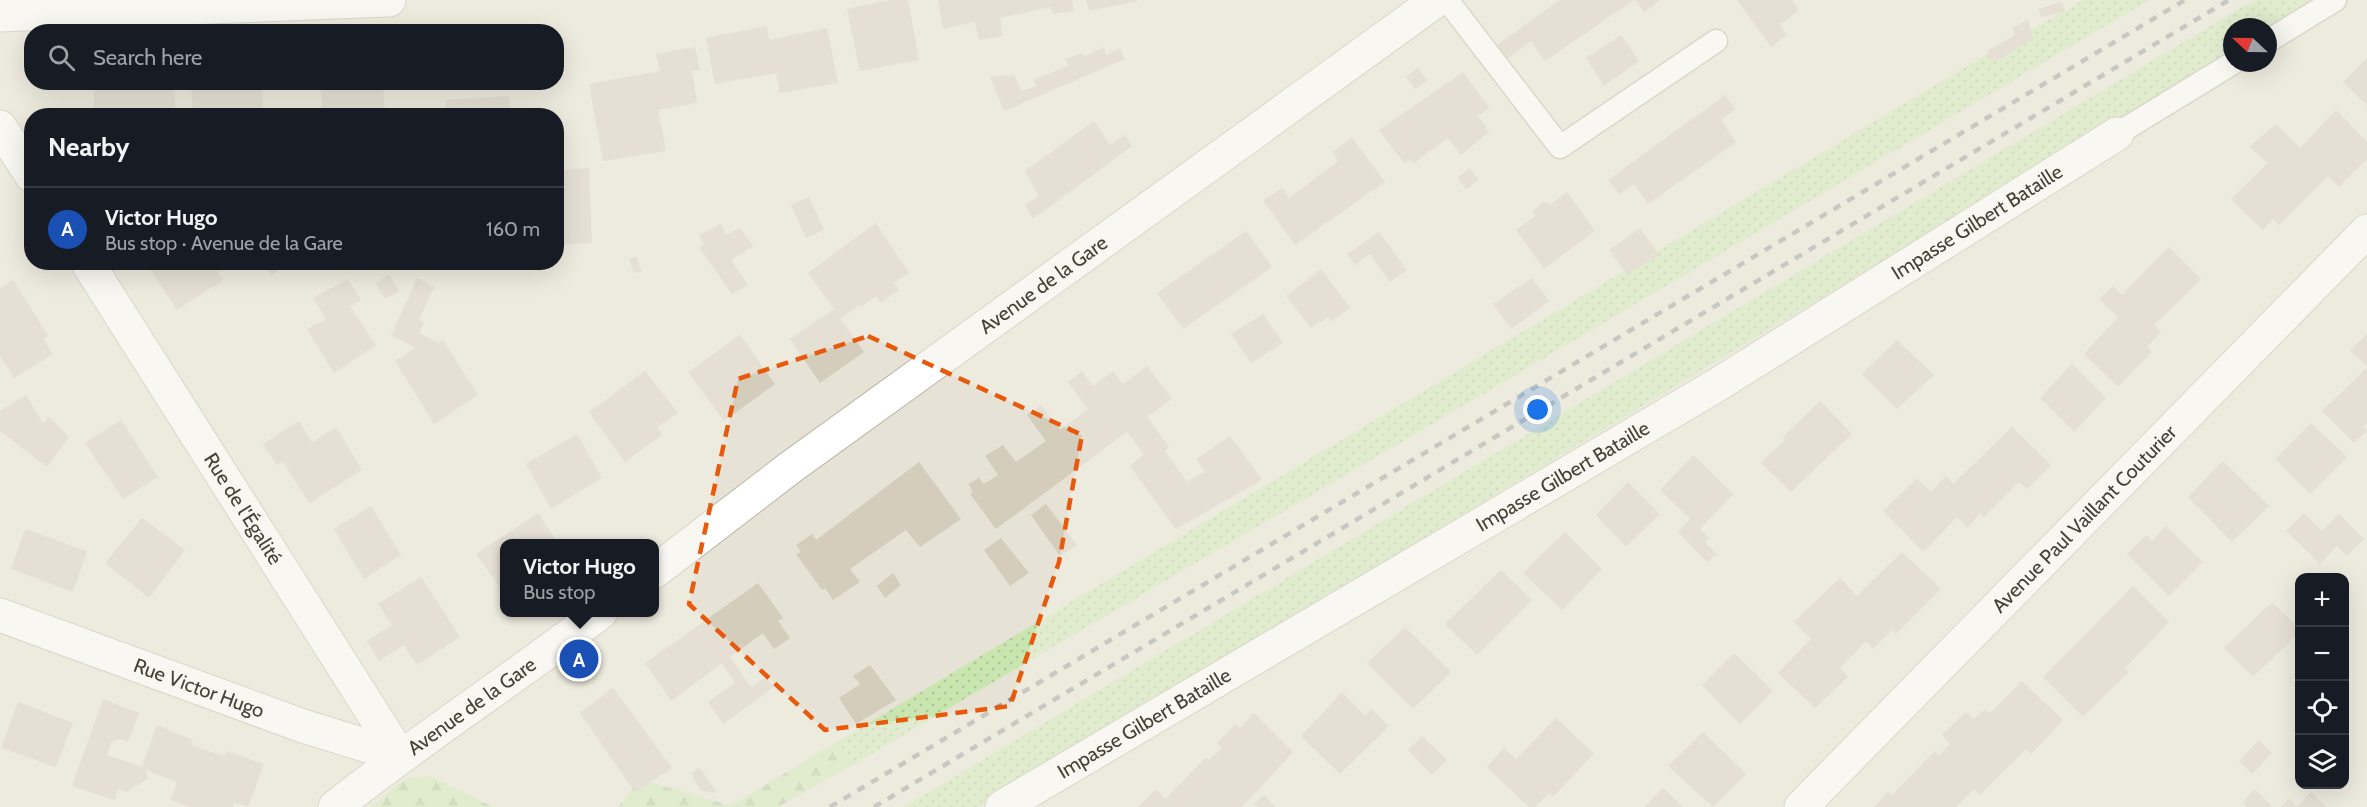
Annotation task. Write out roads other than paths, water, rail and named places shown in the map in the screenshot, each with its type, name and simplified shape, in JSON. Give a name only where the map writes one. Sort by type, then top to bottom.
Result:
[{"type":"street","points":[[0,15],[389,0]]},
{"type":"street","name":"Avenue de la Gare","points":[[659,568],[791,467],[1437,0]]},
{"type":"street","points":[[0,127],[24,164]]},
{"type":"street","name":"Impasse Gilbert Bataille","points":[[1002,807],[1717,385],[2117,134]]},
{"type":"street","name":"Avenue Paul Vaillant Couturier","points":[[1801,807],[2367,231]]},
{"type":"street","name":"Rue de l’Égalité","points":[[92,270],[400,756]]},
{"type":"street","name":"Rue Victor Hugo","points":[[0,615],[303,726],[400,756]]},
{"type":"street","name":"Avenue de la Gare","points":[[335,807],[400,756],[548,653],[595,617]]},
{"type":"lane","points":[[1447,0],[1560,147],[1716,41]]},
{"type":"lane","points":[[2277,35],[2335,0]]},
{"type":"lane","points":[[2117,134],[2223,69]]},
{"type":"railway","points":[[830,807],[2185,0]]},
{"type":"railway","points":[[874,807],[2229,0]]},
{"type":"place","name":"Victor Hugo","points":[[579,659]]}]
